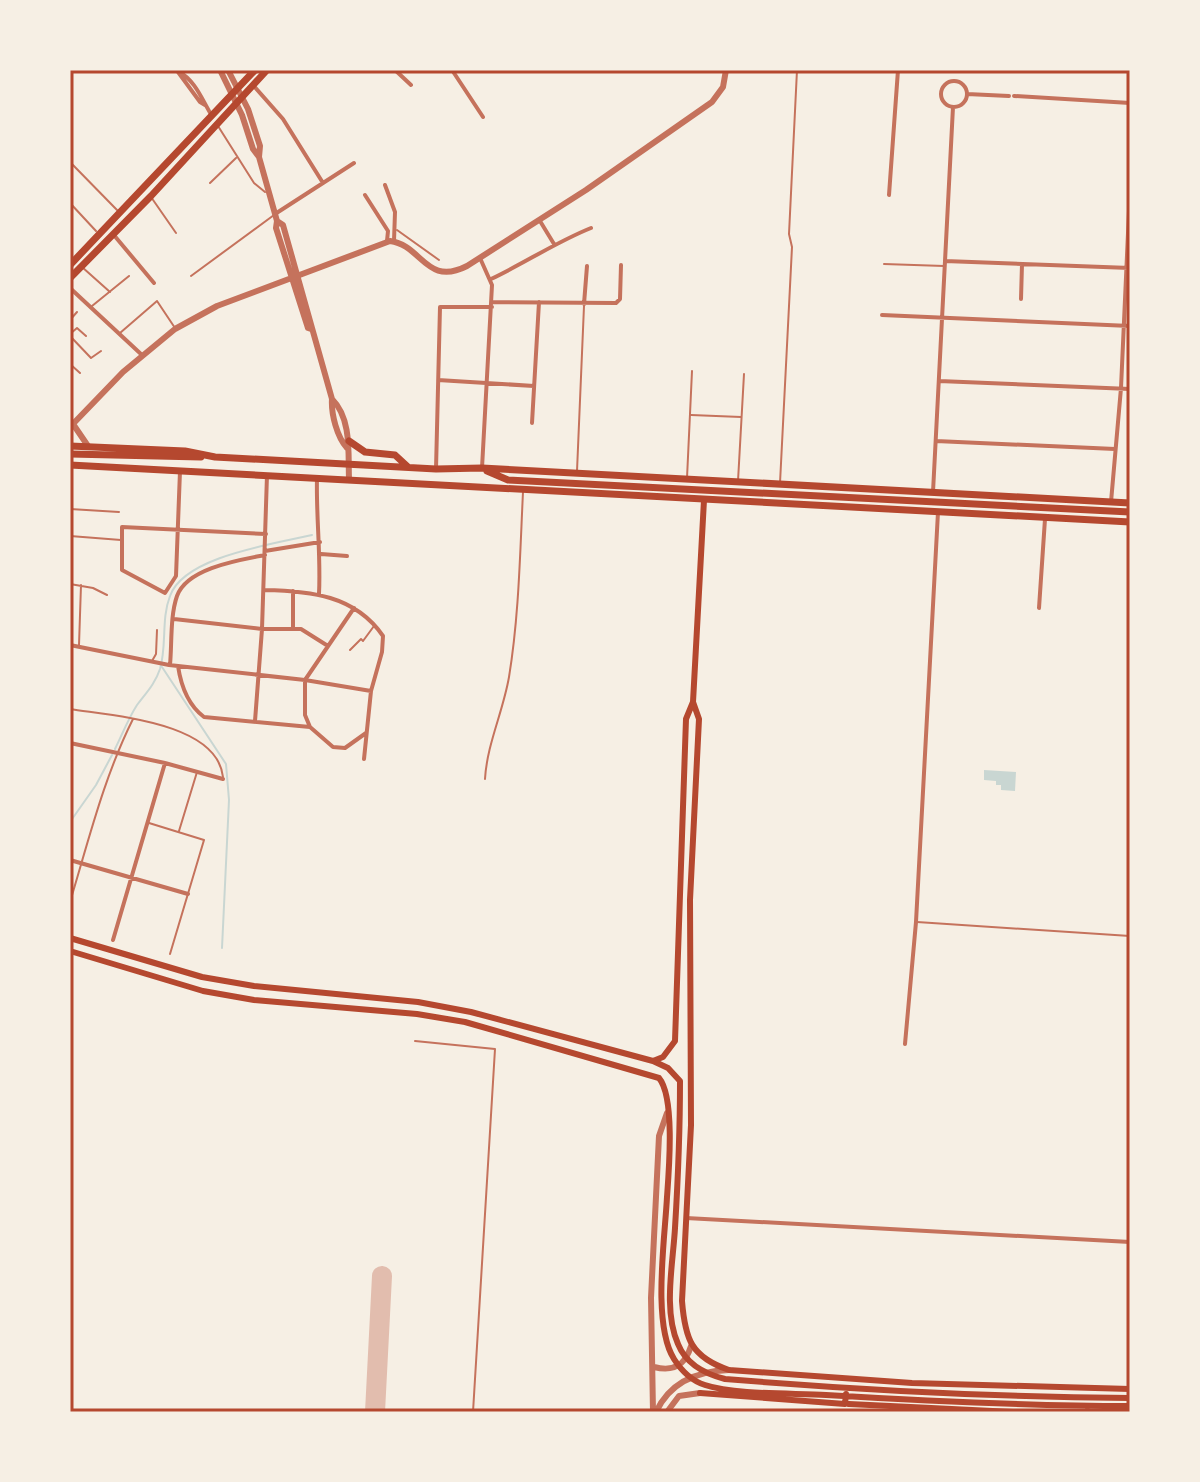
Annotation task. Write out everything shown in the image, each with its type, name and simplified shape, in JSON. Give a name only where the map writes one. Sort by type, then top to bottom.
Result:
[{"type":"main road","points":[[70,278],[151,196],[237,96],[255,70]]},
{"type":"main road","points":[[237,96],[267,70]]},
{"type":"main road","points":[[70,265],[215,121]]},
{"type":"main road","points":[[348,444],[365,452],[393,454],[408,467]]},
{"type":"main road","points":[[70,446],[185,451],[215,457]]},
{"type":"main road","points":[[70,454],[215,457],[436,469],[482,468],[1130,503]]},
{"type":"main road","points":[[70,465],[1130,522]]},
{"type":"main road","points":[[482,468],[508,480],[1130,512]]},
{"type":"main road","points":[[487,489],[508,480]]},
{"type":"main road","points":[[653,1061],[663,1057],[675,1041],[686,719],[693,702],[706,480]]},
{"type":"main road","points":[[693,702],[699,719],[690,948],[691,1125],[682,1301],[684,1327],[691,1346],[706,1360],[729,1370],[941,1385],[1130,1389]]},
{"type":"main road","points":[[683,801],[695,801]]},
{"type":"main road","points":[[70,938],[202,977],[471,1012],[653,1061],[675,1074],[680,1081],[680,1140],[671,1316],[682,1352],[688,1361],[709,1373],[725,1379],[898,1391],[1130,1398]]},
{"type":"main road","points":[[679,947],[690,948]]},
{"type":"main road","points":[[102,961],[105,950]]},
{"type":"main road","points":[[70,951],[203,991],[254,1000],[417,1014],[465,1022],[659,1078],[667,1091],[670,1139],[662,1318],[668,1348],[687,1376],[703,1385],[723,1389],[1130,1406]]},
{"type":"main road","points":[[680,1094],[691,1125]]},
{"type":"main road","points":[[847,1379],[847,1404]]},
{"type":"main road","points":[[911,1410],[912,1383]]},
{"type":"main road","points":[[941,1385],[951,1411]]},
{"type":"main road","points":[[1092,1412],[1096,1388]]},
{"type":"main road","points":[[700,1393],[911,1410],[1013,1412]]},
{"type":"street","points":[[220,70],[237,96]]},
{"type":"street","points":[[228,70],[253,149],[259,157],[276,228],[294,275],[308,328],[311,329],[332,399],[338,405],[348,444],[349,479]]},
{"type":"street","points":[[395,70],[411,85]]},
{"type":"street","points":[[452,70],[483,117]]},
{"type":"street","points":[[365,195],[391,241],[440,272],[460,270],[540,221],[712,102],[723,87],[726,70]]},
{"type":"street","points":[[889,195],[898,70]]},
{"type":"street","points":[[178,71],[215,121]]},
{"type":"street","points":[[958,82],[967,94],[964,103],[953,107],[942,98],[944,86],[958,82]]},
{"type":"street","points":[[253,85],[283,119],[323,183]]},
{"type":"street","points":[[967,94],[1130,103]]},
{"type":"street","points":[[933,492],[953,107]]},
{"type":"street","points":[[276,218],[354,163]]},
{"type":"street","points":[[88,446],[72,425],[118,377],[175,329],[217,306],[391,241],[396,229],[395,212],[385,185]]},
{"type":"street","points":[[1111,502],[1127,326],[1130,189]]},
{"type":"street","points":[[540,221],[554,244]]},
{"type":"street","points":[[491,279],[525,263],[554,244],[591,228]]},
{"type":"street","points":[[113,234],[154,283]]},
{"type":"street","points":[[480,258],[491,279],[492,304],[482,468]]},
{"type":"street","points":[[945,264],[1128,268]]},
{"type":"street","points":[[1021,299],[1022,264]]},
{"type":"street","points":[[436,469],[440,307],[539,302],[584,305],[616,303],[620,299],[621,265]]},
{"type":"street","points":[[584,305],[587,266]]},
{"type":"street","points":[[70,288],[142,355]]},
{"type":"street","points":[[532,423],[539,302]]},
{"type":"street","points":[[882,315],[1127,326]]},
{"type":"street","points":[[438,380],[534,386]]},
{"type":"street","points":[[939,381],[1130,389]]},
{"type":"street","points":[[936,441],[1115,449]]},
{"type":"street","points":[[180,471],[178,531],[176,576],[165,593],[122,570],[122,527],[178,531],[266,534]]},
{"type":"street","points":[[255,721],[264,590],[267,475]]},
{"type":"street","points":[[317,478],[316,520],[321,554],[319,594]]},
{"type":"street","points":[[905,1044],[916,922],[938,512]]},
{"type":"street","points":[[1039,608],[1045,517]]},
{"type":"street","points":[[170,665],[175,602],[184,583],[196,575],[241,559],[320,542]]},
{"type":"street","points":[[321,554],[347,556]]},
{"type":"street","points":[[264,590],[319,594],[354,608],[383,636],[384,645],[371,691],[364,759]]},
{"type":"street","points":[[293,591],[293,629]]},
{"type":"street","points":[[354,608],[305,680],[305,715],[310,727],[333,747],[351,745],[366,733]]},
{"type":"street","points":[[174,619],[262,629],[293,629],[308,632],[328,646]]},
{"type":"street","points":[[70,645],[170,665],[305,680],[371,691]]},
{"type":"street","points":[[178,666],[182,687],[200,715],[310,727]]},
{"type":"street","points":[[70,743],[223,779]]},
{"type":"street","points":[[113,940],[165,763]]},
{"type":"street","points":[[70,860],[188,894]]},
{"type":"street","points":[[654,1412],[651,1298],[659,1136],[667,1113]]},
{"type":"street","points":[[686,1218],[1130,1242]]},
{"type":"street","points":[[654,1367],[666,1370],[676,1367],[685,1359],[691,1346]]},
{"type":"street","points":[[654,1412],[678,1384],[703,1373],[729,1370]]},
{"type":"street","points":[[667,1412],[679,1396],[700,1393]]},
{"type":"lane","points":[[780,484],[797,70]]},
{"type":"lane","points":[[215,121],[254,183],[269,194]]},
{"type":"lane","points":[[210,183],[237,157]]},
{"type":"lane","points":[[70,162],[121,214]]},
{"type":"lane","points":[[151,196],[176,233]]},
{"type":"lane","points":[[70,203],[100,235]]},
{"type":"lane","points":[[191,276],[276,218]]},
{"type":"lane","points":[[396,229],[439,260]]},
{"type":"lane","points":[[884,264],[945,264]]},
{"type":"lane","points":[[82,267],[110,292]]},
{"type":"lane","points":[[91,307],[129,276]]},
{"type":"lane","points":[[120,333],[157,301],[175,329]]},
{"type":"lane","points":[[577,474],[584,305]]},
{"type":"lane","points":[[70,320],[77,312]]},
{"type":"lane","points":[[86,336],[77,328],[70,335],[91,358],[101,351]]},
{"type":"lane","points":[[70,364],[80,373]]},
{"type":"lane","points":[[687,479],[692,371]]},
{"type":"lane","points":[[738,482],[744,374]]},
{"type":"lane","points":[[690,415],[742,417]]},
{"type":"lane","points":[[485,779],[487,758],[505,697],[513,645],[523,491]]},
{"type":"lane","points":[[70,509],[119,512]]},
{"type":"lane","points":[[70,536],[122,540]]},
{"type":"lane","points":[[70,584],[107,595]]},
{"type":"lane","points":[[79,646],[81,585]]},
{"type":"lane","points":[[350,650],[361,639],[363,641],[375,625]]},
{"type":"lane","points":[[152,662],[156,654],[157,630]]},
{"type":"lane","points":[[70,709],[131,718],[201,741],[222,768],[223,779]]},
{"type":"lane","points":[[70,902],[116,753],[131,718]]},
{"type":"lane","points":[[178,832],[197,772]]},
{"type":"lane","points":[[148,823],[204,840],[170,954]]},
{"type":"lane","points":[[916,922],[1130,936]]},
{"type":"lane","points":[[415,1041],[495,1049],[473,1412]]},
{"type":"lane","points":[[1077,1406],[1092,1412]]},
{"type":"shaded area","points":[[984,770],[1016,772],[1015,791],[1001,790],[1001,785],[996,785],[996,781],[984,780]]},
{"type":"waterway","points":[[115,749],[134,710],[160,669],[167,605],[179,582],[211,561],[312,535]]},
{"type":"waterway","points":[[162,667],[226,764],[229,800],[222,948]]},
{"type":"waterway","points":[[70,822],[112,755]]},
{"type":"taxiway","points":[[375,1412],[382,1276]]}]
